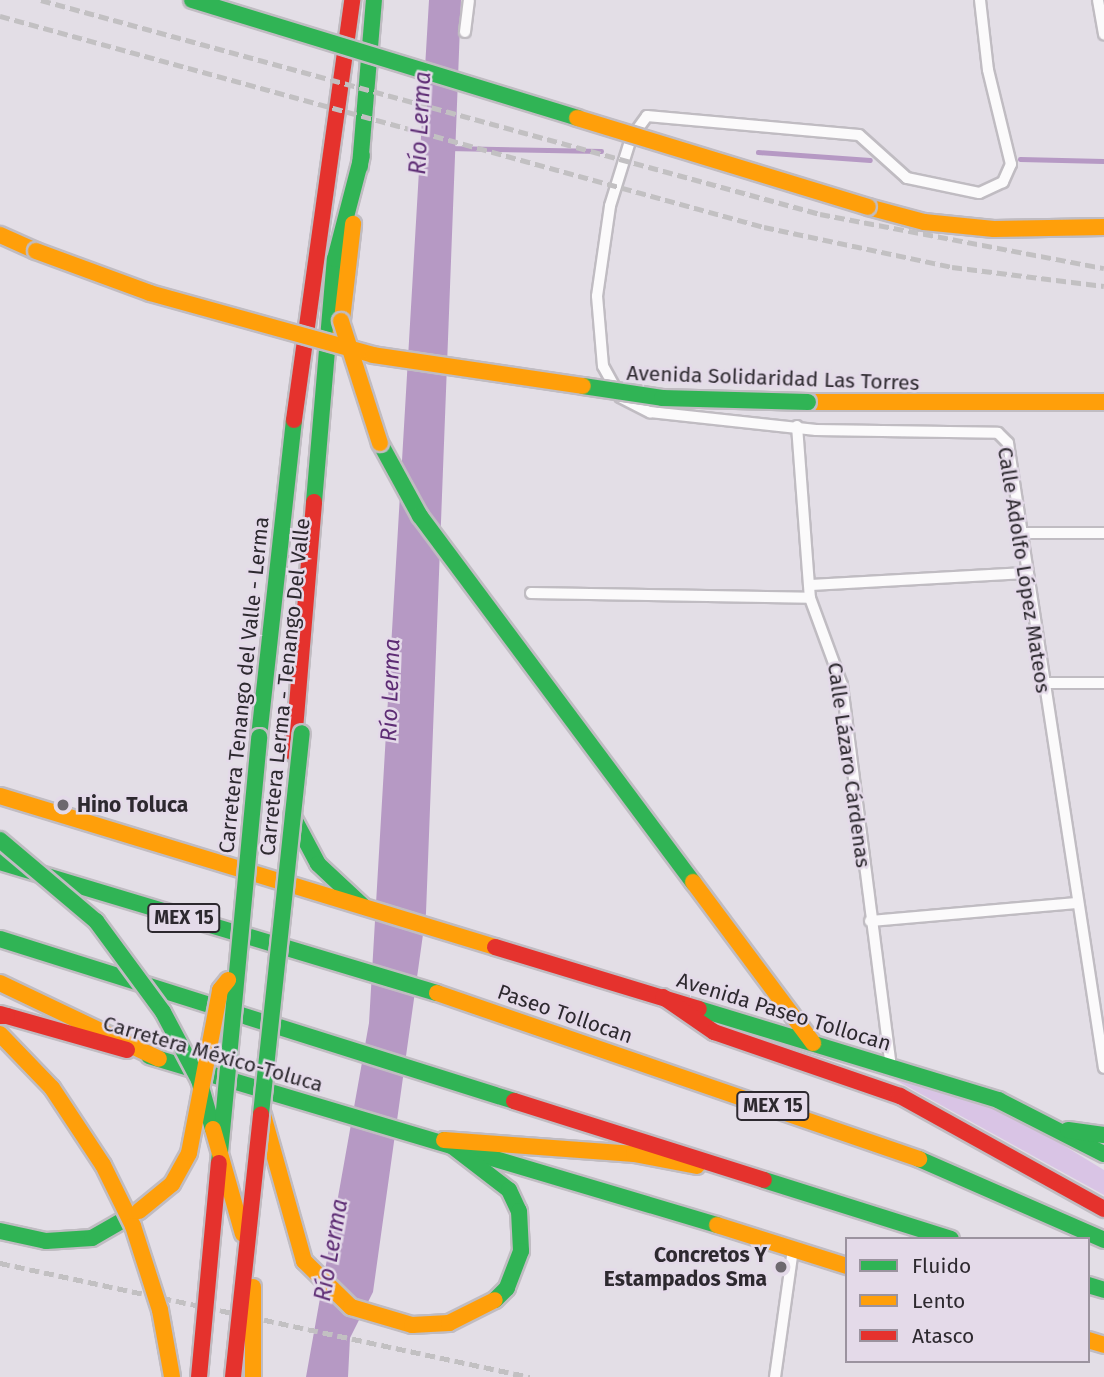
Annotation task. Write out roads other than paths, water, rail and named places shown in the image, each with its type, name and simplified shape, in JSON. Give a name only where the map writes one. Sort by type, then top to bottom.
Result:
[{"type":"main road","points":[[192,0],[924,222],[994,229],[1104,227]]},
{"type":"main road","name":"Carretera Tenango del Valle - Lerma","points":[[199,1377],[222,1173],[233,974],[300,365],[352,0]]},
{"type":"main road","name":"Carretera Lerma - Tenango Del Valle","points":[[233,1377],[303,733],[341,321],[362,155],[374,0]]},
{"type":"main road","points":[[362,155],[335,259],[290,790],[292,816],[307,849],[367,907]]},
{"type":"main road","name":"Avenida Solidaridad Las Torres","points":[[0,235],[36,251],[163,297],[373,355],[662,398],[808,402],[1104,402]]},
{"type":"main road","points":[[341,321],[380,443],[414,507],[813,1043]]},
{"type":"main road","name":"Avenida Paseo Tollocan","points":[[0,796],[998,1100],[1060,1129],[1104,1154]]},
{"type":"main road","points":[[0,840],[96,921],[163,1012],[199,1080],[237,1198],[253,1285],[253,1377]]},
{"type":"main road","name":"Paseo Tollocan","points":[[0,862],[434,992],[884,1144],[1104,1240]]},
{"type":"main road","points":[[0,939],[761,1175],[945,1237]]},
{"type":"main road","points":[[0,1231],[46,1241],[80,1240],[139,1211],[181,1169],[207,1074],[220,990],[233,974]]},
{"type":"main road","points":[[0,984],[159,1059]]},
{"type":"main road","points":[[663,997],[713,1032],[900,1096],[1104,1209]]},
{"type":"main road","name":"Carretera México-Toluca","points":[[2,1016],[414,1134],[444,1140]]},
{"type":"main road","points":[[0,1034],[52,1088],[103,1165],[141,1250],[172,1377]]},
{"type":"main road","points":[[263,1115],[292,1237],[304,1261],[336,1295],[370,1316],[412,1325],[449,1322],[486,1309],[518,1264],[519,1211],[502,1182],[444,1140]]},
{"type":"main road","points":[[1060,1129],[1104,1135]]},
{"type":"main road","points":[[444,1140],[634,1154],[761,1175]]},
{"type":"main road","points":[[444,1140],[845,1265]]},
{"type":"street","points":[[465,32],[469,0]]},
{"type":"street","name":"Calle Adolfo López Mateos","points":[[980,0],[988,70],[1011,164],[1003,182],[979,193],[908,178],[872,141],[841,131],[732,126],[662,113],[647,116],[631,138],[610,206],[597,296],[603,366],[612,386],[650,412],[797,426],[998,433],[1007,443],[1104,1068]]},
{"type":"street","points":[[1098,0],[1104,34]]},
{"type":"street","name":"Calle Lázaro Cárdenas","points":[[797,426],[810,598],[842,685],[870,921],[891,1067]]},
{"type":"street","points":[[1021,533],[1104,533]]},
{"type":"street","points":[[811,585],[1026,573]]},
{"type":"street","points":[[531,593],[810,598]]},
{"type":"street","points":[[1043,683],[1104,684]]},
{"type":"street","points":[[870,921],[1077,903]]},
{"type":"street","points":[[775,1377],[793,1249]]},
{"type":"water","name":"Río Lerma","points":[[429,0],[461,0],[426,913],[373,1292],[350,1338],[348,1377],[306,1377],[369,1023]]},
{"type":"waterway","points":[[447,148],[601,151]]},
{"type":"waterway","points":[[758,152],[870,160]]},
{"type":"waterway","points":[[1020,159],[1104,161]]},
{"type":"railway","points":[[41,0],[820,214],[1104,268]]},
{"type":"railway","points":[[0,16],[764,227],[952,267],[1104,286]]},
{"type":"railway","points":[[0,1263],[530,1377]]},
{"type":"place","name":"Hino Toluca","points":[[63,805]]},
{"type":"place","name":"Concretos Y Estampados Sma","points":[[781,1267]]}]
